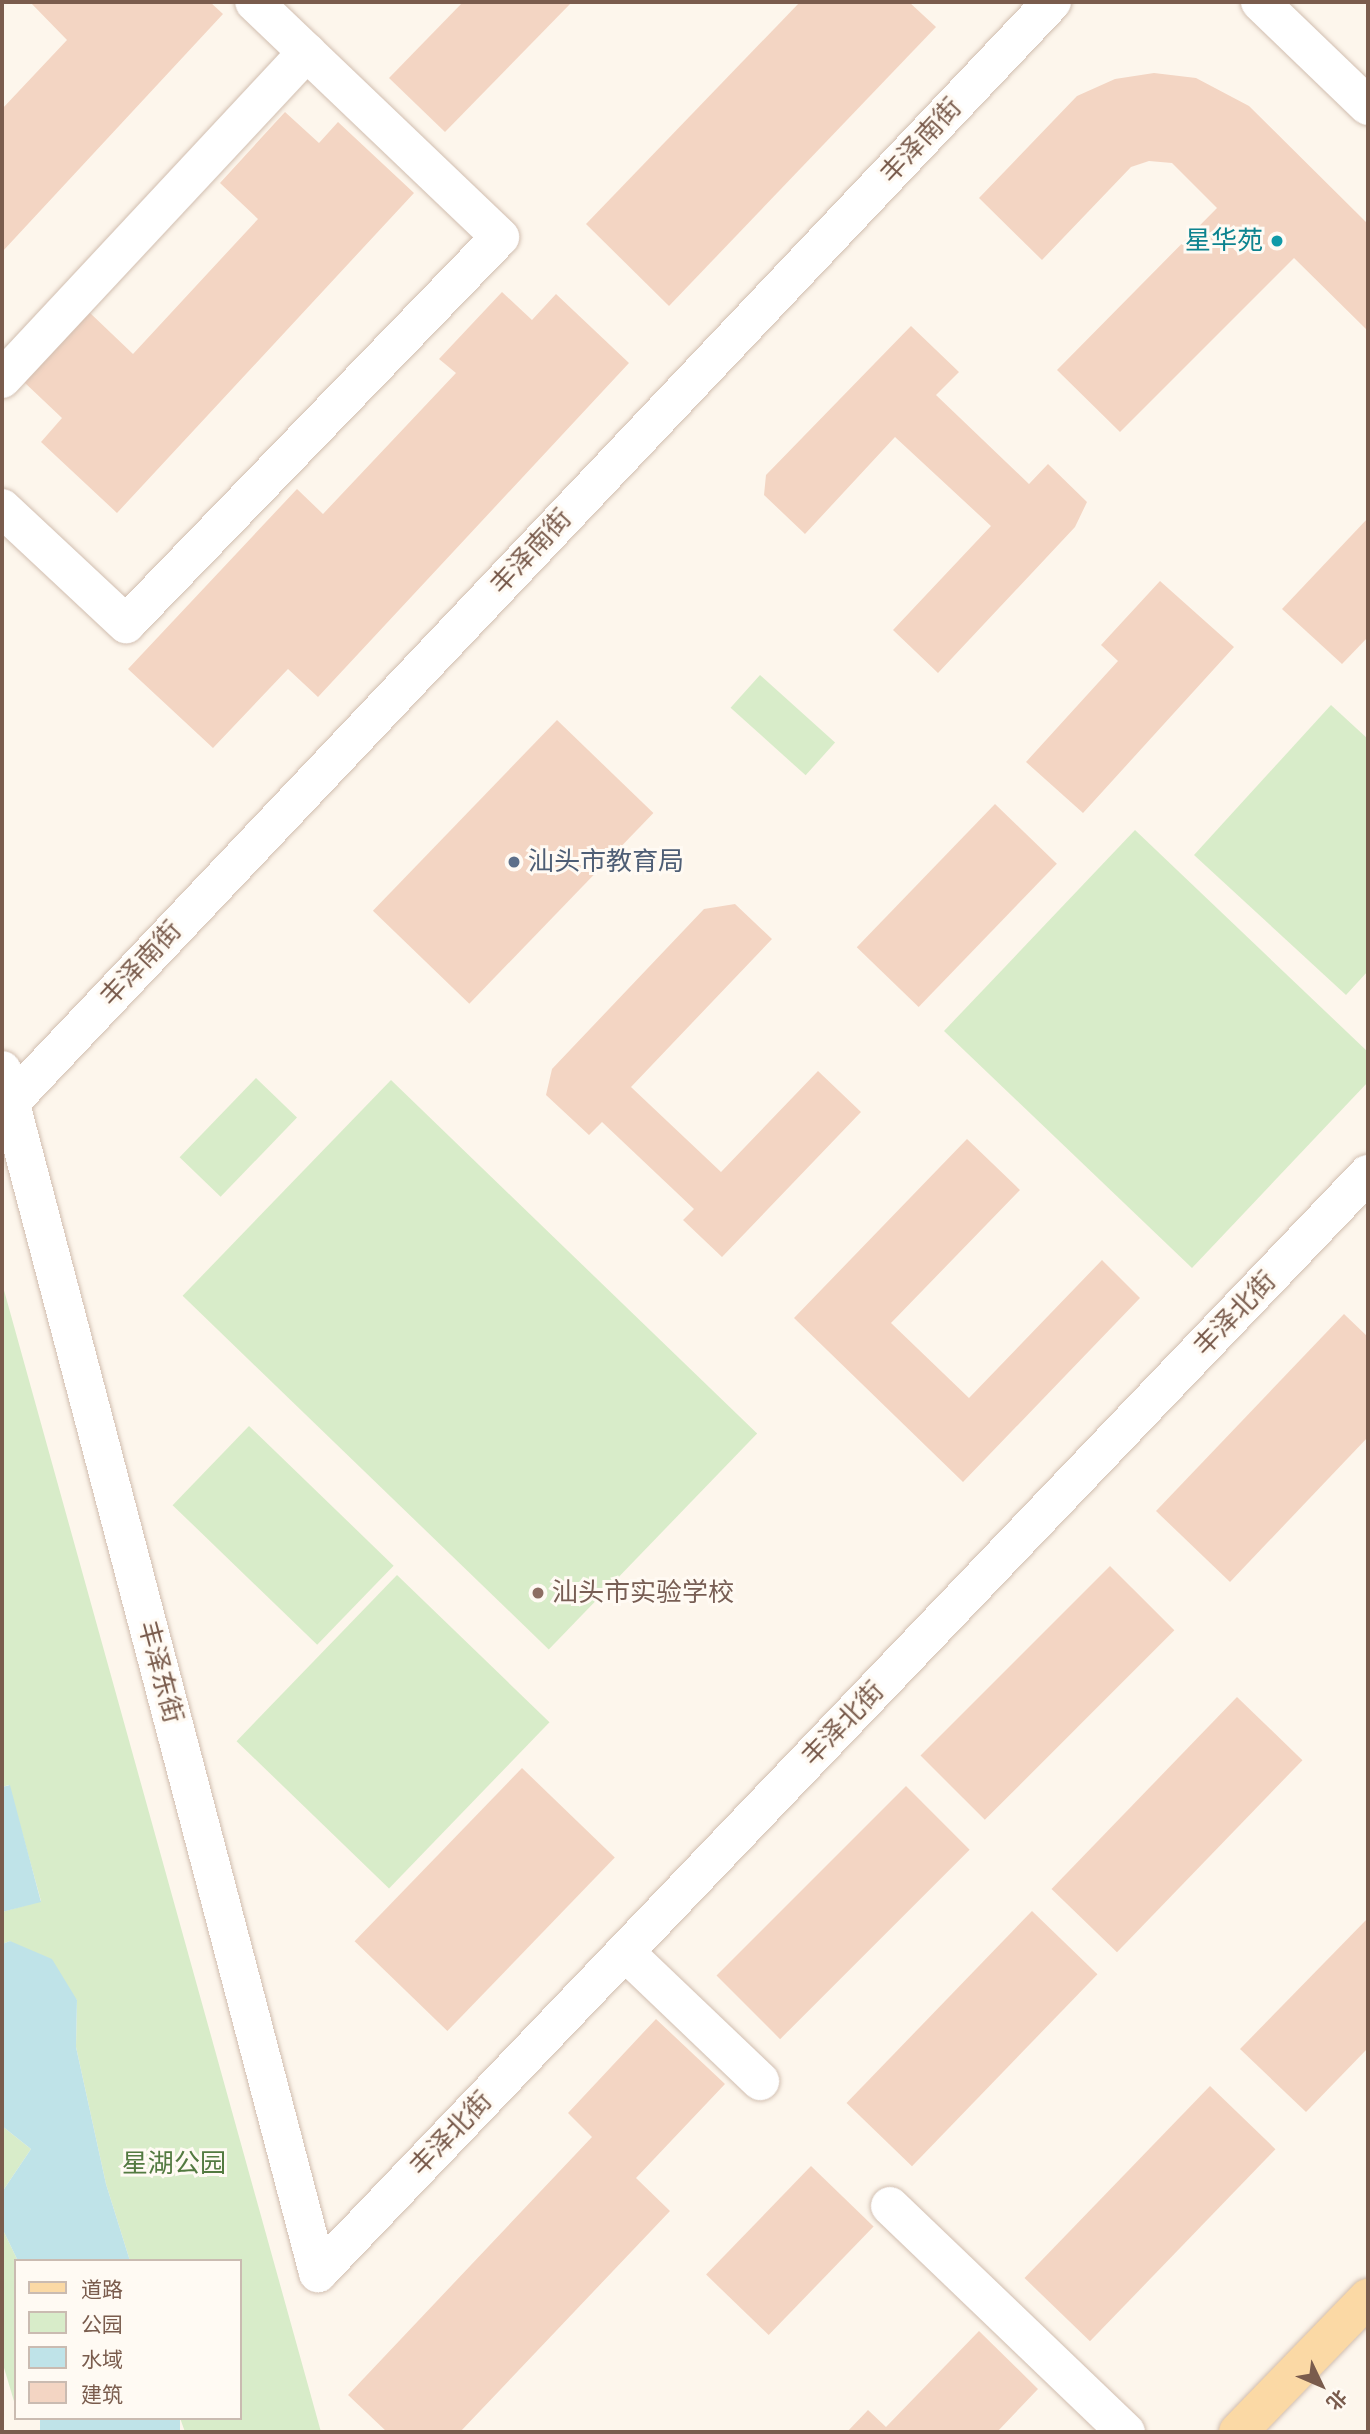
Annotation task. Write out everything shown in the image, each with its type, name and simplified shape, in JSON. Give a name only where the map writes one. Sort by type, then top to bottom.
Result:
[{"type":"main road","points":[[1238,2432],[1368,2298]]},
{"type":"street","points":[[2,508],[126,624],[500,237],[254,2]]},
{"type":"street","name":"丰泽南街","points":[[6,1087],[1052,2]]},
{"type":"street","points":[[1260,2],[1368,106]]},
{"type":"street","points":[[2,379],[307,52]]},
{"type":"street","name":"丰泽东街","points":[[6,1087],[318,2273]]},
{"type":"street","name":"丰泽北街","points":[[318,2273],[1368,1174]]},
{"type":"street","points":[[625,1952],[760,2081]]},
{"type":"street","points":[[890,2206],[1126,2432]]},
{"type":"green space","points":[[760,675],[835,743],[806,775],[731,708]]},
{"type":"green space","points":[[1331,705],[1368,739],[1368,971],[1346,995],[1194,855]]},
{"type":"green space","points":[[1135,830],[1368,1052],[1368,1082],[1192,1268],[944,1031]]},
{"type":"green space","points":[[256,1078],[297,1118],[221,1197],[180,1157]]},
{"type":"green space","points":[[391,1080],[757,1434],[549,1649],[183,1296]]},
{"type":"green space","name":"星湖公园","points":[[2,1283],[321,2432],[185,2432],[181,2420],[242,2420],[242,2259],[129,2259],[106,2184],[76,2047],[77,2000],[10,1941],[2,1944],[2,1912],[41,1901],[9,1785],[2,1787]]},
{"type":"green space","points":[[249,1426],[394,1566],[317,1645],[173,1505]]},
{"type":"green space","points":[[397,1575],[550,1722],[389,1888],[237,1741]]},
{"type":"green space","points":[[2,2126],[31,2149],[2,2192]]},
{"type":"green space","points":[[2,2228],[17,2259],[14,2259],[14,2401],[2,2361]]},
{"type":"water","points":[[10,1785],[41,1902],[2,1912],[2,1787]]},
{"type":"water","points":[[10,1941],[52,1959],[77,2000],[76,2047],[106,2184],[129,2259],[17,2259],[2,2228],[2,2192],[31,2149],[2,2126],[2,1944]]},
{"type":"water","points":[[40,2420],[180,2420],[180,2432],[40,2432]]},
{"type":"building","points":[[30,2],[210,2],[223,14],[2,252],[2,109],[67,40]]},
{"type":"building","points":[[463,2],[572,2],[445,132],[389,78]]},
{"type":"building","points":[[800,2],[909,2],[936,27],[669,306],[586,224]]},
{"type":"building","name":"星华苑","points":[[1154,73],[1196,78],[1249,106],[1368,224],[1368,331],[1294,258],[1120,432],[1057,370],[1217,208],[1172,163],[1149,161],[1131,167],[1042,260],[979,198],[1077,96],[1115,79]]},
{"type":"building","points":[[285,112],[319,143],[338,122],[414,193],[117,513],[41,442],[62,418],[24,382],[89,312],[133,354],[258,219],[220,183]]},
{"type":"building","points":[[502,292],[532,320],[556,294],[629,363],[318,697],[288,669],[213,748],[128,669],[297,489],[323,514],[456,373],[439,359]]},
{"type":"building","points":[[911,326],[959,372],[936,395],[1029,484],[1048,464],[1087,502],[1075,527],[938,673],[893,630],[991,526],[895,437],[805,534],[764,495],[766,475]]},
{"type":"building","points":[[1368,518],[1368,637],[1342,664],[1282,609]]},
{"type":"building","points":[[1160,581],[1234,647],[1083,813],[1026,762],[1118,661],[1101,645]]},
{"type":"building","name":"汕头市教育局","points":[[557,720],[653,813],[469,1004],[373,911]]},
{"type":"building","points":[[995,804],[1057,864],[919,1007],[857,947]]},
{"type":"building","points":[[735,904],[772,939],[631,1087],[721,1172],[818,1071],[861,1112],[722,1257],[683,1220],[694,1209],[602,1122],[589,1135],[546,1095],[552,1069],[704,909]]},
{"type":"building","points":[[967,1139],[1020,1190],[891,1323],[969,1398],[1102,1260],[1140,1298],[963,1482],[794,1318]]},
{"type":"building","points":[[1344,1314],[1368,1337],[1368,1437],[1230,1582],[1156,1511]]},
{"type":"building","points":[[1110,1566],[1174,1630],[985,1820],[920,1756]]},
{"type":"building","points":[[1237,1697],[1302,1760],[1117,1952],[1052,1889]]},
{"type":"building","points":[[522,1768],[615,1858],[447,2031],[355,1941]]},
{"type":"building","points":[[906,1786],[970,1850],[780,2039],[716,1976]]},
{"type":"building","points":[[1032,1911],[1097,1974],[912,2166],[847,2103]]},
{"type":"building","points":[[1368,1918],[1368,2048],[1306,2112],[1240,2049]]},
{"type":"building","points":[[656,2019],[725,2084],[636,2178],[670,2211],[460,2432],[387,2432],[348,2395],[592,2137],[568,2113]]},
{"type":"building","points":[[1210,2086],[1275,2149],[1090,2341],[1025,2278]]},
{"type":"building","points":[[811,2166],[874,2226],[769,2335],[706,2275]]},
{"type":"building","points":[[979,2331],[1038,2389],[997,2432],[847,2432],[868,2410],[886,2427]]},
{"type":"place","name":"星华苑","points":[[1277,241]]},
{"type":"place","name":"汕头市教育局","points":[[514,862]]},
{"type":"place","name":"汕头市实验学校","points":[[538,1593]]}]
